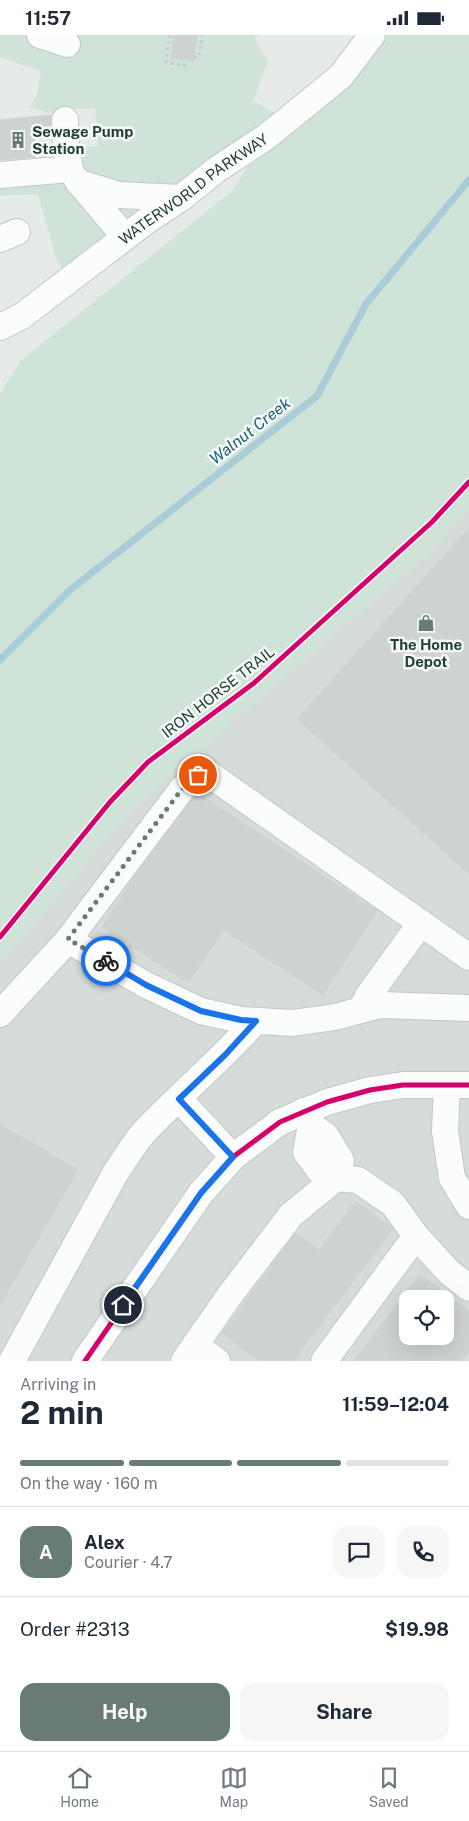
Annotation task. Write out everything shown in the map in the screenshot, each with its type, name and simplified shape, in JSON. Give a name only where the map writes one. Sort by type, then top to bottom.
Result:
[{"type":"street","points":[[40,35],[67,45]]},
{"type":"street","name":"WATERWORLD PARKWAY","points":[[0,327],[22,315],[216,170],[266,137],[341,76],[372,35]]},
{"type":"street","points":[[64,120],[66,148],[75,176],[125,237]]},
{"type":"street","points":[[0,175],[75,176],[119,195],[181,198]]},
{"type":"street","points":[[0,1014],[68,939],[182,789],[198,775],[209,774],[469,957]]},
{"type":"street","points":[[361,1010],[368,995],[421,923]]},
{"type":"street","points":[[68,939],[146,985],[201,1011],[241,1020],[293,1023],[335,1017],[380,1005],[469,1008]]},
{"type":"street","points":[[12,1361],[116,1172],[146,1130],[225,1055],[256,1021]]},
{"type":"street","points":[[85,1361],[201,1193],[233,1157],[280,1122],[308,1118],[327,1102],[370,1090],[403,1085],[458,1085],[445,1131],[452,1178],[469,1206]]},
{"type":"street","points":[[179,1099],[233,1157]]},
{"type":"street","points":[[308,1118],[306,1152],[320,1171],[336,1178],[358,1180],[393,1205],[416,1236],[449,1272],[469,1288]]},
{"type":"street","points":[[217,1361],[190,1353],[230,1295],[291,1215],[336,1178]]},
{"type":"street","points":[[324,1361],[416,1236]]},
{"type":"path","points":[[170,35],[166,62],[184,66],[185,60]]},
{"type":"path","points":[[194,57],[200,57],[202,35]]},
{"type":"shaded area","points":[[469,508],[469,1361],[0,1361],[0,964],[126,815],[208,742],[429,553]]},
{"type":"green space","points":[[0,35],[257,35],[255,40],[268,61],[253,101],[286,120],[372,35],[469,35],[469,508],[429,553],[208,742],[126,815],[0,964],[0,394],[20,361],[232,191],[265,139],[68,280],[56,258],[38,194],[0,196],[0,175],[70,169],[66,148],[98,146],[95,108],[48,113],[30,107],[37,94],[41,71],[0,57]]},
{"type":"building","points":[[174,35],[197,35],[194,61],[171,58]]},
{"type":"building","name":"Sewage Pump Station","points":[[51,115],[50,134],[35,136],[37,157],[0,160],[0,120]]},
{"type":"building","name":"The Home Depot","points":[[469,528],[469,874],[297,719]]},
{"type":"building","points":[[199,794],[377,911],[323,995],[223,930],[188,983],[102,927],[137,873],[193,799]]},
{"type":"building","points":[[0,1124],[78,1170],[0,1305]]},
{"type":"building","points":[[356,1201],[393,1229],[293,1361],[259,1361],[222,1333],[296,1233],[319,1250]]},
{"type":"building","points":[[420,1274],[441,1290],[408,1290]]},
{"type":"building","points":[[454,1300],[469,1311],[469,1351],[461,1361],[354,1361],[399,1302],[399,1345],[454,1345]]},
{"type":"waterway","name":"Walnut Creek","points":[[0,660],[70,590],[317,396],[366,304],[469,180]]},
{"type":"cycle path","name":"IRON HORSE TRAIL","points":[[0,937],[110,802],[148,762],[254,683],[432,522],[469,482]]},
{"type":"cycle path","points":[[85,1361],[201,1193],[233,1157],[280,1122],[327,1102],[370,1090],[403,1085],[469,1085]]},
{"type":"way so far","points":[[106,961],[68,939],[182,789],[198,775]]},
{"type":"place","name":"Sewage Pump Station","points":[[18,140]]},
{"type":"place","name":"The Home Depot","points":[[426,623]]},
{"type":"route","points":[[106,961],[146,985],[201,1011],[241,1020],[256,1021],[225,1055],[179,1099],[233,1157],[201,1193],[123,1305]]}]
